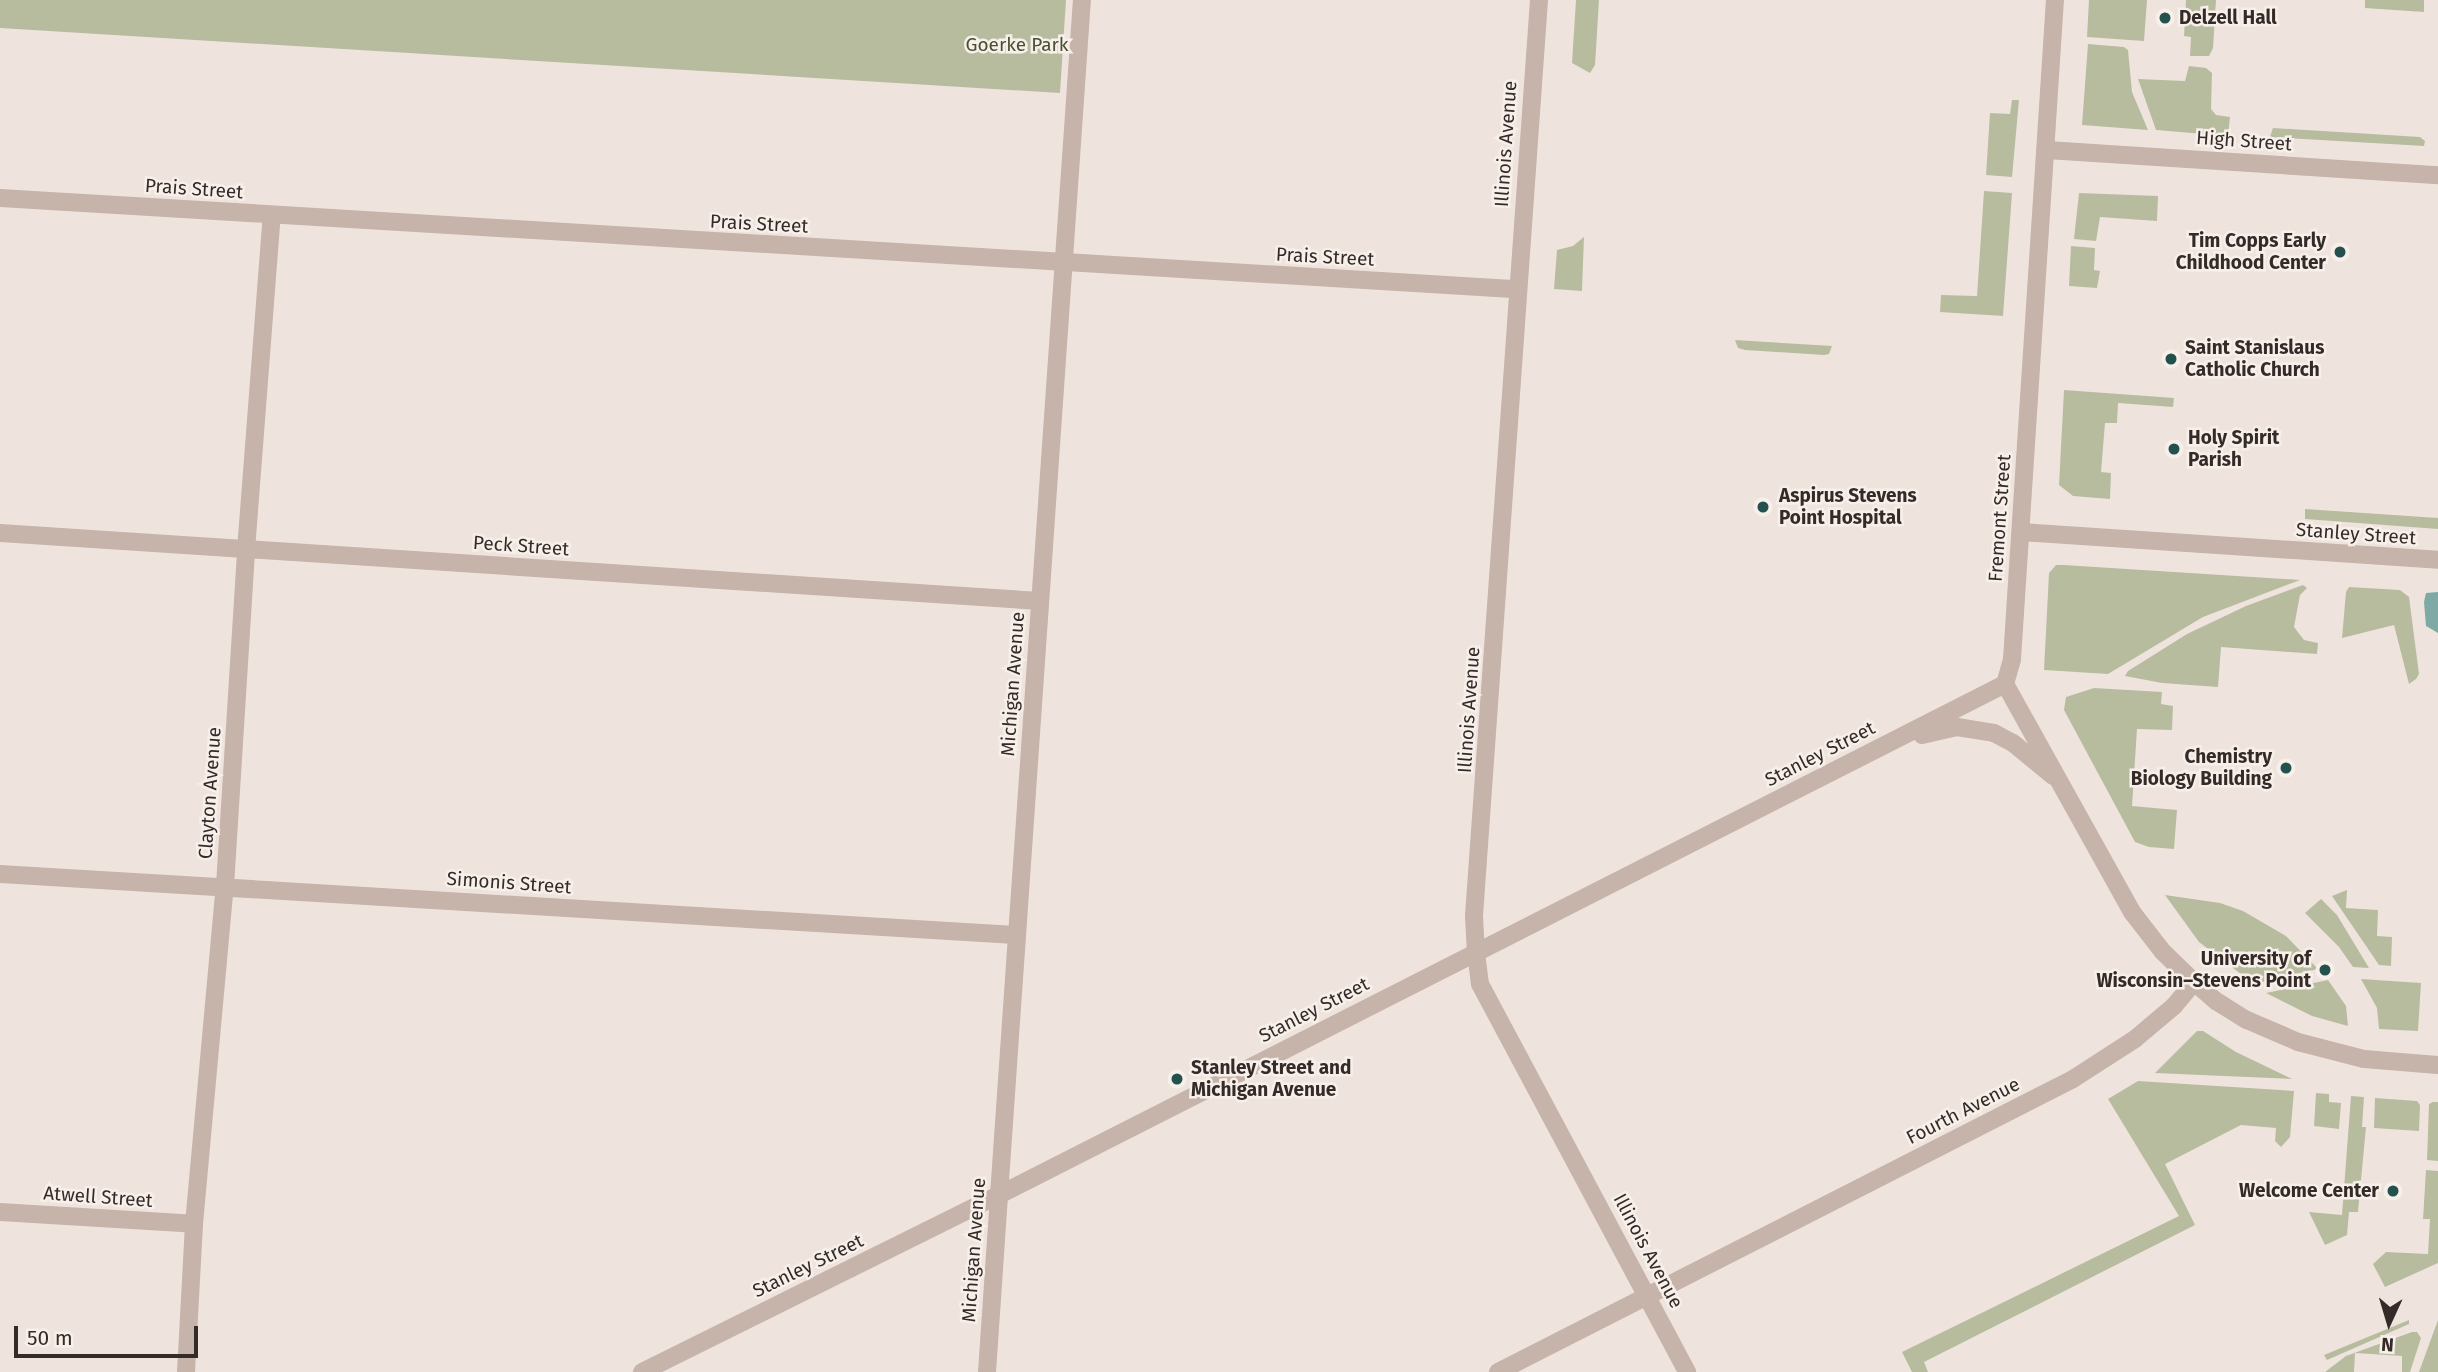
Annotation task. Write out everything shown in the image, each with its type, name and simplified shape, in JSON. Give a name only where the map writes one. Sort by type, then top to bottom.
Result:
[{"type":"street","name":"Michigan Avenue","points":[[987,1372],[1014,935],[1082,0]]},
{"type":"street","name":"Illinois Avenue","points":[[1539,0],[1516,289],[1492,698],[1474,916],[1476,952],[1480,984],[1687,1372]]},
{"type":"street","name":"Fremont Street","points":[[2005,684],[2012,659],[2047,150],[2045,121],[2055,0]]},
{"type":"street","name":"High Street","points":[[2047,150],[2438,175]]},
{"type":"street","name":"Prais Street","points":[[0,198],[1516,289]]},
{"type":"street","name":"Clayton Avenue","points":[[186,1372],[194,1224],[225,886],[246,550],[272,215]]},
{"type":"street","name":"Stanley Street","points":[[2021,532],[2438,560]]},
{"type":"street","name":"Peck Street","points":[[0,533],[1040,601]]},
{"type":"street","name":"Stanley Street","points":[[642,1372],[999,1195],[2005,684]]},
{"type":"street","points":[[2005,684],[2066,788],[2132,912],[2163,953],[2194,982],[2216,1001],[2247,1020],[2298,1042],[2364,1059],[2438,1065]]},
{"type":"street","points":[[1878,748],[1939,730],[1971,727],[1994,733],[2013,743],[2066,788]]},
{"type":"street","name":"Simonis Street","points":[[0,874],[1014,935]]},
{"type":"street","name":"Fourth Avenue","points":[[1497,1372],[2073,1079],[2135,1039],[2174,1006],[2194,982]]},
{"type":"street","name":"Atwell Street","points":[[0,1212],[194,1224]]},
{"type":"green space","name":"Goerke Park","points":[[0,0],[1066,0],[1060,93],[0,28]]},
{"type":"green space","points":[[1576,0],[1599,0],[1595,65],[1590,73],[1572,63]]},
{"type":"green space","points":[[2089,0],[2147,0],[2144,41],[2087,37]]},
{"type":"green space","points":[[2186,0],[2216,0],[2213,48],[2209,56],[2190,56],[2191,37],[2184,36]]},
{"type":"green space","points":[[2365,0],[2424,0],[2424,12],[2365,8]]},
{"type":"green space","points":[[2088,44],[2124,47],[2128,50],[2132,92],[2148,130],[2082,125]]},
{"type":"green space","points":[[2189,66],[2206,68],[2212,73],[2211,109],[2216,115],[2230,117],[2228,136],[2156,130],[2138,79],[2185,81]]},
{"type":"green space","points":[[2012,100],[2019,100],[2012,177],[1986,175],[1990,113],[2010,114]]},
{"type":"green space","points":[[2273,128],[2420,137],[2425,141],[2424,146],[2270,137]]},
{"type":"green space","points":[[1984,191],[2012,193],[2003,316],[1940,312],[1941,295],[1977,296]]},
{"type":"green space","points":[[2079,193],[2158,196],[2157,221],[2100,217],[2096,241],[2074,239]]},
{"type":"green space","points":[[1584,237],[1582,291],[1554,289],[1557,250],[1573,246]]},
{"type":"green space","points":[[2071,246],[2095,248],[2094,270],[2100,271],[2097,288],[2069,286]]},
{"type":"green space","points":[[1735,340],[1832,346],[1829,354],[1824,355],[1745,350],[1738,348]]},
{"type":"green space","points":[[2064,390],[2174,398],[2173,407],[2118,403],[2117,423],[2105,423],[2101,472],[2111,473],[2110,499],[2073,496],[2059,485]]},
{"type":"green space","points":[[2305,509],[2438,518],[2438,529],[2305,519]]},
{"type":"green space","points":[[2056,565],[2300,580],[2203,617],[2108,674],[2044,670],[2049,573]]},
{"type":"green space","points":[[2303,585],[2307,588],[2300,595],[2294,627],[2304,640],[2318,643],[2317,654],[2221,647],[2218,687],[2162,683],[2125,676],[2128,671],[2187,634],[2246,606]]},
{"type":"green space","points":[[2349,587],[2400,590],[2409,597],[2419,674],[2409,684],[2394,625],[2342,638],[2346,592]]},
{"type":"green space","points":[[2094,688],[2162,692],[2161,704],[2173,706],[2172,730],[2137,729],[2132,806],[2177,810],[2174,849],[2149,847],[2135,842],[2064,710],[2066,697]]},
{"type":"green space","points":[[2347,890],[2346,908],[2378,910],[2377,936],[2392,937],[2391,966],[2379,965],[2332,896]]},
{"type":"green space","points":[[2165,895],[2220,903],[2243,911],[2286,936],[2318,969],[2254,984],[2199,942]]},
{"type":"green space","points":[[2321,899],[2337,915],[2369,968],[2353,967],[2339,947],[2305,913]]},
{"type":"green space","points":[[2361,979],[2421,983],[2418,1031],[2379,1029],[2377,1008]]},
{"type":"green space","points":[[2328,980],[2346,1006],[2348,1026],[2312,1016],[2266,993]]},
{"type":"green space","points":[[2197,1031],[2203,1031],[2236,1052],[2292,1079],[2155,1073]]},
{"type":"green space","points":[[2138,1081],[2294,1091],[2290,1137],[2281,1147],[2275,1141],[2276,1128],[2241,1125],[2165,1164],[2195,1225],[1924,1362],[1928,1372],[1912,1372],[1902,1352],[2179,1216],[2108,1099]]},
{"type":"green space","points":[[2316,1093],[2329,1094],[2329,1102],[2341,1103],[2339,1129],[2314,1126]]},
{"type":"green space","points":[[2351,1096],[2364,1097],[2362,1127],[2366,1127],[2358,1212],[2349,1212],[2347,1235],[2325,1245],[2309,1212],[2342,1215]]},
{"type":"green space","points":[[2375,1098],[2417,1101],[2420,1105],[2419,1131],[2374,1128]]},
{"type":"green space","points":[[2438,1102],[2438,1161],[2427,1160],[2429,1104]]},
{"type":"green space","points":[[2426,1170],[2438,1171],[2438,1263],[2385,1287],[2373,1264],[2386,1252],[2428,1254],[2430,1219],[2423,1219]]},
{"type":"green space","points":[[2409,1320],[2409,1324],[2327,1360],[2324,1355]]},
{"type":"green space","points":[[2438,1320],[2438,1372],[2419,1372]]},
{"type":"green space","points":[[2417,1332],[2421,1338],[2410,1372],[2402,1372],[2402,1356],[2355,1353],[2354,1372],[2325,1372],[2346,1356]]},
{"type":"water","points":[[2438,592],[2438,633],[2426,626],[2424,602],[2426,593]]},
{"type":"place","name":"Delzell Hall","points":[[2165,18]]},
{"type":"place","name":"Tim Copps Early Childhood Center","points":[[2340,252]]},
{"type":"place","name":"Saint Stanislaus Catholic Church","points":[[2171,359]]},
{"type":"place","name":"Holy Spirit Parish","points":[[2174,449]]},
{"type":"place","name":"Aspirus Stevens Point Hospital","points":[[1763,507]]},
{"type":"place","name":"Chemistry Biology Building","points":[[2286,768]]},
{"type":"place","name":"University of Wisconsin–Stevens Point","points":[[2325,970]]},
{"type":"place","name":"Stanley Street and Michigan Avenue","points":[[1177,1079]]},
{"type":"place","name":"Welcome Center","points":[[2393,1191]]}]
